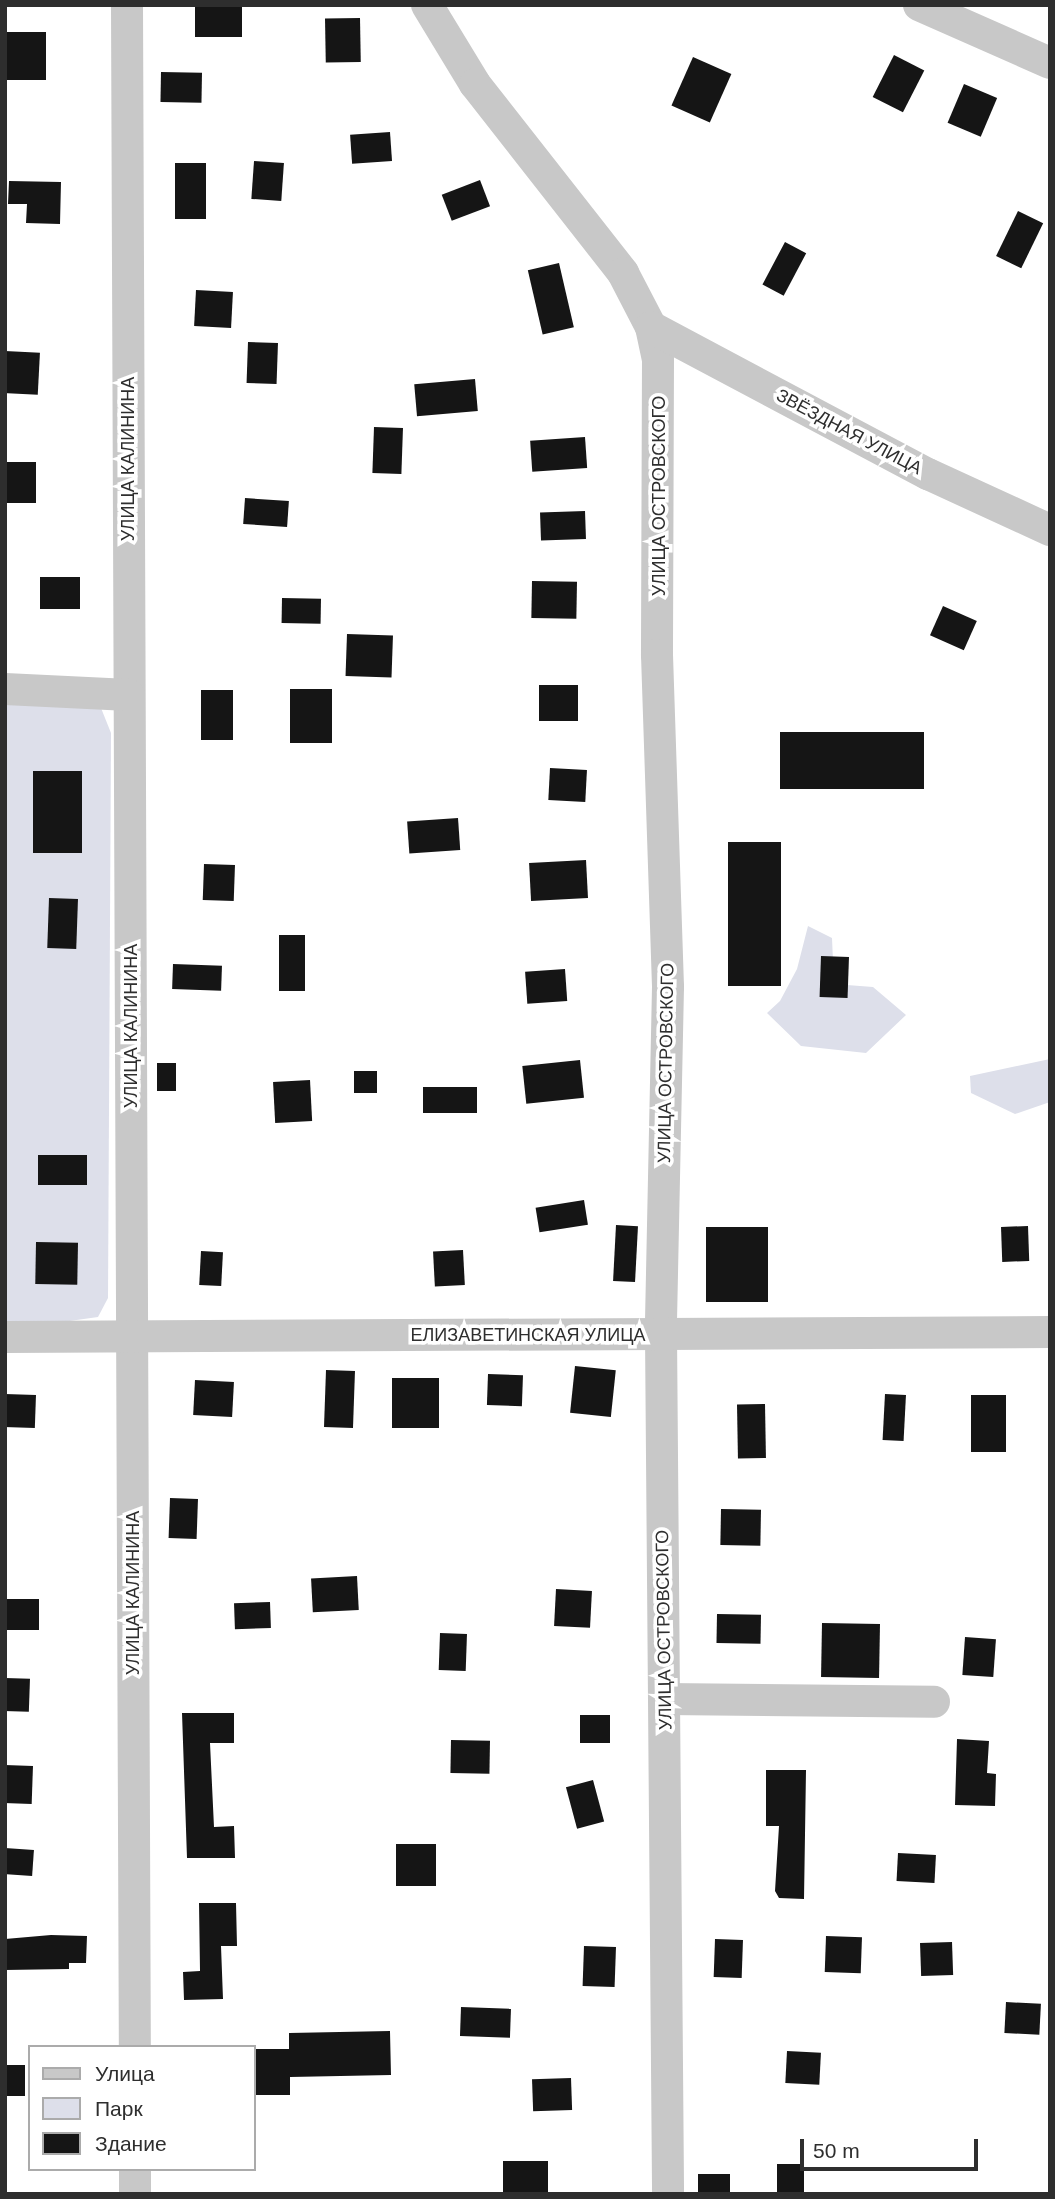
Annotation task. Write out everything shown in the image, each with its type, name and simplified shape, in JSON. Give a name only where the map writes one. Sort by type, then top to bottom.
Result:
[{"type":"street","name":"УЛИЦА КАЛИНИНА","points":[[127,5],[135,2045]]},
{"type":"street","name":"УЛИЦА ОСТРОВСКОГО","points":[[427,5],[475,84],[623,273],[651,327],[660,389],[657,655],[668,988],[661,1334],[668,2194]]},
{"type":"street","points":[[919,5],[1050,63]]},
{"type":"street","name":"ЗВЁЗДНАЯ УЛИЦА","points":[[651,327],[928,474],[1050,530]]},
{"type":"street","points":[[5,689],[129,695]]},
{"type":"street","name":"ЕЛИЗАВЕТИНСКАЯ УЛИЦА","points":[[5,1337],[1050,1332]]},
{"type":"street","points":[[665,1699],[934,1702]]},
{"type":"street","points":[[135,2171],[135,2194]]},
{"type":"green space","points":[[5,704],[101,708],[111,733],[108,1298],[98,1317],[48,1324],[5,1323]]},
{"type":"green space","points":[[808,926],[832,938],[834,984],[873,987],[906,1015],[866,1053],[801,1046],[767,1013],[780,1001],[797,969]]},
{"type":"green space","points":[[1050,1059],[1050,1102],[1015,1114],[971,1093],[970,1076]]},
{"type":"building","points":[[195,5],[242,5],[242,37],[195,37]]},
{"type":"building","points":[[360,18],[361,62],[326,63],[325,19]]},
{"type":"building","points":[[5,32],[46,32],[46,80],[5,80]]},
{"type":"building","points":[[894,55],[924,70],[903,112],[873,97]]},
{"type":"building","points":[[693,57],[731,74],[710,123],[671,105]]},
{"type":"building","points":[[161,72],[202,73],[201,103],[160,102]]},
{"type":"building","points":[[964,84],[997,98],[981,137],[948,123]]},
{"type":"building","points":[[390,132],[392,161],[352,164],[350,135]]},
{"type":"building","points":[[254,161],[284,163],[281,201],[251,199]]},
{"type":"building","points":[[175,163],[206,163],[206,219],[175,219]]},
{"type":"building","points":[[480,180],[490,206],[452,221],[442,195]]},
{"type":"building","points":[[9,181],[61,182],[60,224],[26,223],[27,204],[8,204]]},
{"type":"building","points":[[1018,211],[1043,223],[1021,268],[996,256]]},
{"type":"building","points":[[785,242],[806,253],[784,296],[762,284]]},
{"type":"building","points":[[559,263],[574,327],[543,335],[528,270]]},
{"type":"building","points":[[196,290],[233,292],[231,328],[194,326]]},
{"type":"building","points":[[248,342],[278,343],[277,384],[247,383]]},
{"type":"building","points":[[5,351],[40,353],[38,395],[5,393]]},
{"type":"building","points":[[475,379],[478,411],[417,416],[414,384]]},
{"type":"building","points":[[374,427],[403,428],[401,474],[372,473]]},
{"type":"building","points":[[585,437],[587,468],[532,472],[530,441]]},
{"type":"building","points":[[5,462],[36,462],[36,503],[5,503]]},
{"type":"building","points":[[245,498],[289,501],[287,527],[243,524]]},
{"type":"building","points":[[585,511],[586,539],[541,541],[540,513]]},
{"type":"building","points":[[40,577],[80,577],[80,609],[40,609]]},
{"type":"building","points":[[532,581],[577,582],[576,619],[531,618]]},
{"type":"building","points":[[282,598],[321,599],[321,624],[282,623]]},
{"type":"building","points":[[943,606],[977,621],[964,650],[930,635]]},
{"type":"building","points":[[347,634],[393,636],[392,678],[346,676]]},
{"type":"building","points":[[539,685],[578,685],[578,721],[539,721]]},
{"type":"building","points":[[290,689],[332,689],[332,743],[290,743]]},
{"type":"building","points":[[201,690],[233,690],[233,740],[201,740]]},
{"type":"building","points":[[780,732],[924,732],[924,789],[780,789]]},
{"type":"building","points":[[550,768],[587,770],[585,802],[548,800]]},
{"type":"building","points":[[33,771],[82,771],[82,853],[33,853]]},
{"type":"building","points":[[458,818],[460,850],[409,853],[407,822]]},
{"type":"building","points":[[728,842],[781,842],[781,986],[728,986]]},
{"type":"building","points":[[586,860],[588,898],[531,901],[529,863]]},
{"type":"building","points":[[204,864],[235,865],[234,901],[203,900]]},
{"type":"building","points":[[49,898],[78,899],[76,949],[47,948]]},
{"type":"building","points":[[279,935],[305,935],[305,991],[279,991]]},
{"type":"building","points":[[821,956],[849,957],[848,998],[820,997]]},
{"type":"building","points":[[173,964],[222,966],[221,991],[172,989]]},
{"type":"building","points":[[565,969],[567,1001],[527,1004],[525,972]]},
{"type":"building","points":[[580,1060],[584,1098],[526,1104],[522,1066]]},
{"type":"building","points":[[157,1063],[176,1063],[176,1091],[157,1091]]},
{"type":"building","points":[[354,1071],[377,1071],[377,1093],[354,1093]]},
{"type":"building","points":[[310,1080],[312,1121],[275,1123],[273,1082]]},
{"type":"building","points":[[423,1087],[477,1087],[477,1113],[423,1113]]},
{"type":"building","points":[[38,1155],[87,1155],[87,1185],[38,1185]]},
{"type":"building","points":[[584,1200],[588,1225],[540,1232],[536,1208]]},
{"type":"building","points":[[616,1225],[638,1226],[635,1282],[613,1281]]},
{"type":"building","points":[[1028,1226],[1029,1261],[1002,1262],[1001,1227]]},
{"type":"building","points":[[706,1227],[768,1227],[768,1302],[706,1302]]},
{"type":"building","points":[[36,1242],[78,1243],[77,1285],[35,1284]]},
{"type":"building","points":[[463,1250],[465,1285],[435,1287],[433,1252]]},
{"type":"building","points":[[201,1251],[223,1252],[221,1286],[199,1285]]},
{"type":"building","points":[[575,1366],[616,1370],[611,1417],[570,1413]]},
{"type":"building","points":[[326,1370],[355,1371],[353,1428],[324,1427]]},
{"type":"building","points":[[488,1374],[523,1375],[522,1406],[487,1405]]},
{"type":"building","points":[[392,1378],[439,1378],[439,1428],[392,1428]]},
{"type":"building","points":[[195,1380],[234,1382],[232,1417],[193,1415]]},
{"type":"building","points":[[5,1394],[36,1395],[35,1428],[5,1427]]},
{"type":"building","points":[[885,1394],[906,1395],[904,1441],[883,1440]]},
{"type":"building","points":[[971,1395],[1006,1395],[1006,1452],[971,1452]]},
{"type":"building","points":[[737,1404],[765,1404],[766,1458],[738,1458]]},
{"type":"building","points":[[170,1498],[198,1499],[197,1539],[169,1538]]},
{"type":"building","points":[[721,1509],[761,1510],[760,1546],[720,1545]]},
{"type":"building","points":[[357,1576],[359,1610],[313,1612],[311,1578]]},
{"type":"building","points":[[556,1589],[592,1591],[590,1628],[554,1626]]},
{"type":"building","points":[[5,1599],[39,1599],[39,1630],[5,1630]]},
{"type":"building","points":[[270,1602],[271,1628],[235,1629],[234,1603]]},
{"type":"building","points":[[717,1614],[761,1615],[760,1644],[716,1643]]},
{"type":"building","points":[[822,1623],[880,1624],[879,1678],[821,1677]]},
{"type":"building","points":[[440,1633],[467,1634],[466,1671],[439,1670]]},
{"type":"building","points":[[965,1637],[996,1639],[993,1677],[962,1675]]},
{"type":"building","points":[[5,1678],[30,1679],[29,1712],[5,1711]]},
{"type":"building","points":[[182,1713],[234,1713],[234,1743],[210,1743],[214,1827],[234,1826],[235,1858],[187,1858]]},
{"type":"building","points":[[580,1715],[610,1715],[610,1743],[580,1743]]},
{"type":"building","points":[[957,1739],[989,1741],[987,1773],[996,1774],[995,1806],[955,1805]]},
{"type":"building","points":[[451,1740],[490,1741],[489,1774],[450,1773]]},
{"type":"building","points":[[5,1765],[33,1766],[32,1804],[5,1803]]},
{"type":"building","points":[[766,1770],[806,1770],[804,1899],[779,1898],[775,1891],[779,1826],[766,1826]]},
{"type":"building","points":[[593,1780],[604,1822],[577,1829],[566,1787]]},
{"type":"building","points":[[396,1844],[436,1844],[436,1886],[396,1886]]},
{"type":"building","points":[[5,1848],[34,1850],[32,1876],[5,1874]]},
{"type":"building","points":[[898,1853],[936,1855],[934,1883],[897,1881]]},
{"type":"building","points":[[199,1903],[236,1903],[237,1946],[221,1946],[223,1999],[184,2000],[183,1972],[200,1971]]},
{"type":"building","points":[[51,1935],[87,1936],[86,1963],[69,1963],[69,1969],[5,1970],[5,1939]]},
{"type":"building","points":[[826,1936],[862,1937],[861,1973],[825,1972]]},
{"type":"building","points":[[715,1939],[743,1940],[742,1978],[714,1977]]},
{"type":"building","points":[[952,1942],[953,1975],[921,1976],[920,1943]]},
{"type":"building","points":[[584,1946],[616,1947],[615,1987],[583,1986]]},
{"type":"building","points":[[1006,2002],[1041,2004],[1039,2035],[1004,2033]]},
{"type":"building","points":[[461,2007],[511,2009],[510,2038],[460,2036]]},
{"type":"building","points":[[390,2031],[391,2075],[290,2077],[290,2095],[256,2095],[256,2049],[289,2049],[289,2033]]},
{"type":"building","points":[[787,2051],[821,2053],[819,2085],[785,2083]]},
{"type":"building","points":[[5,2065],[25,2065],[25,2096],[5,2096]]},
{"type":"building","points":[[571,2078],[572,2110],[533,2111],[532,2079]]},
{"type":"building","points":[[503,2161],[548,2161],[548,2194],[503,2194]]},
{"type":"building","points":[[777,2164],[804,2164],[804,2194],[777,2194]]},
{"type":"building","points":[[698,2174],[730,2174],[730,2194],[698,2194]]}]
